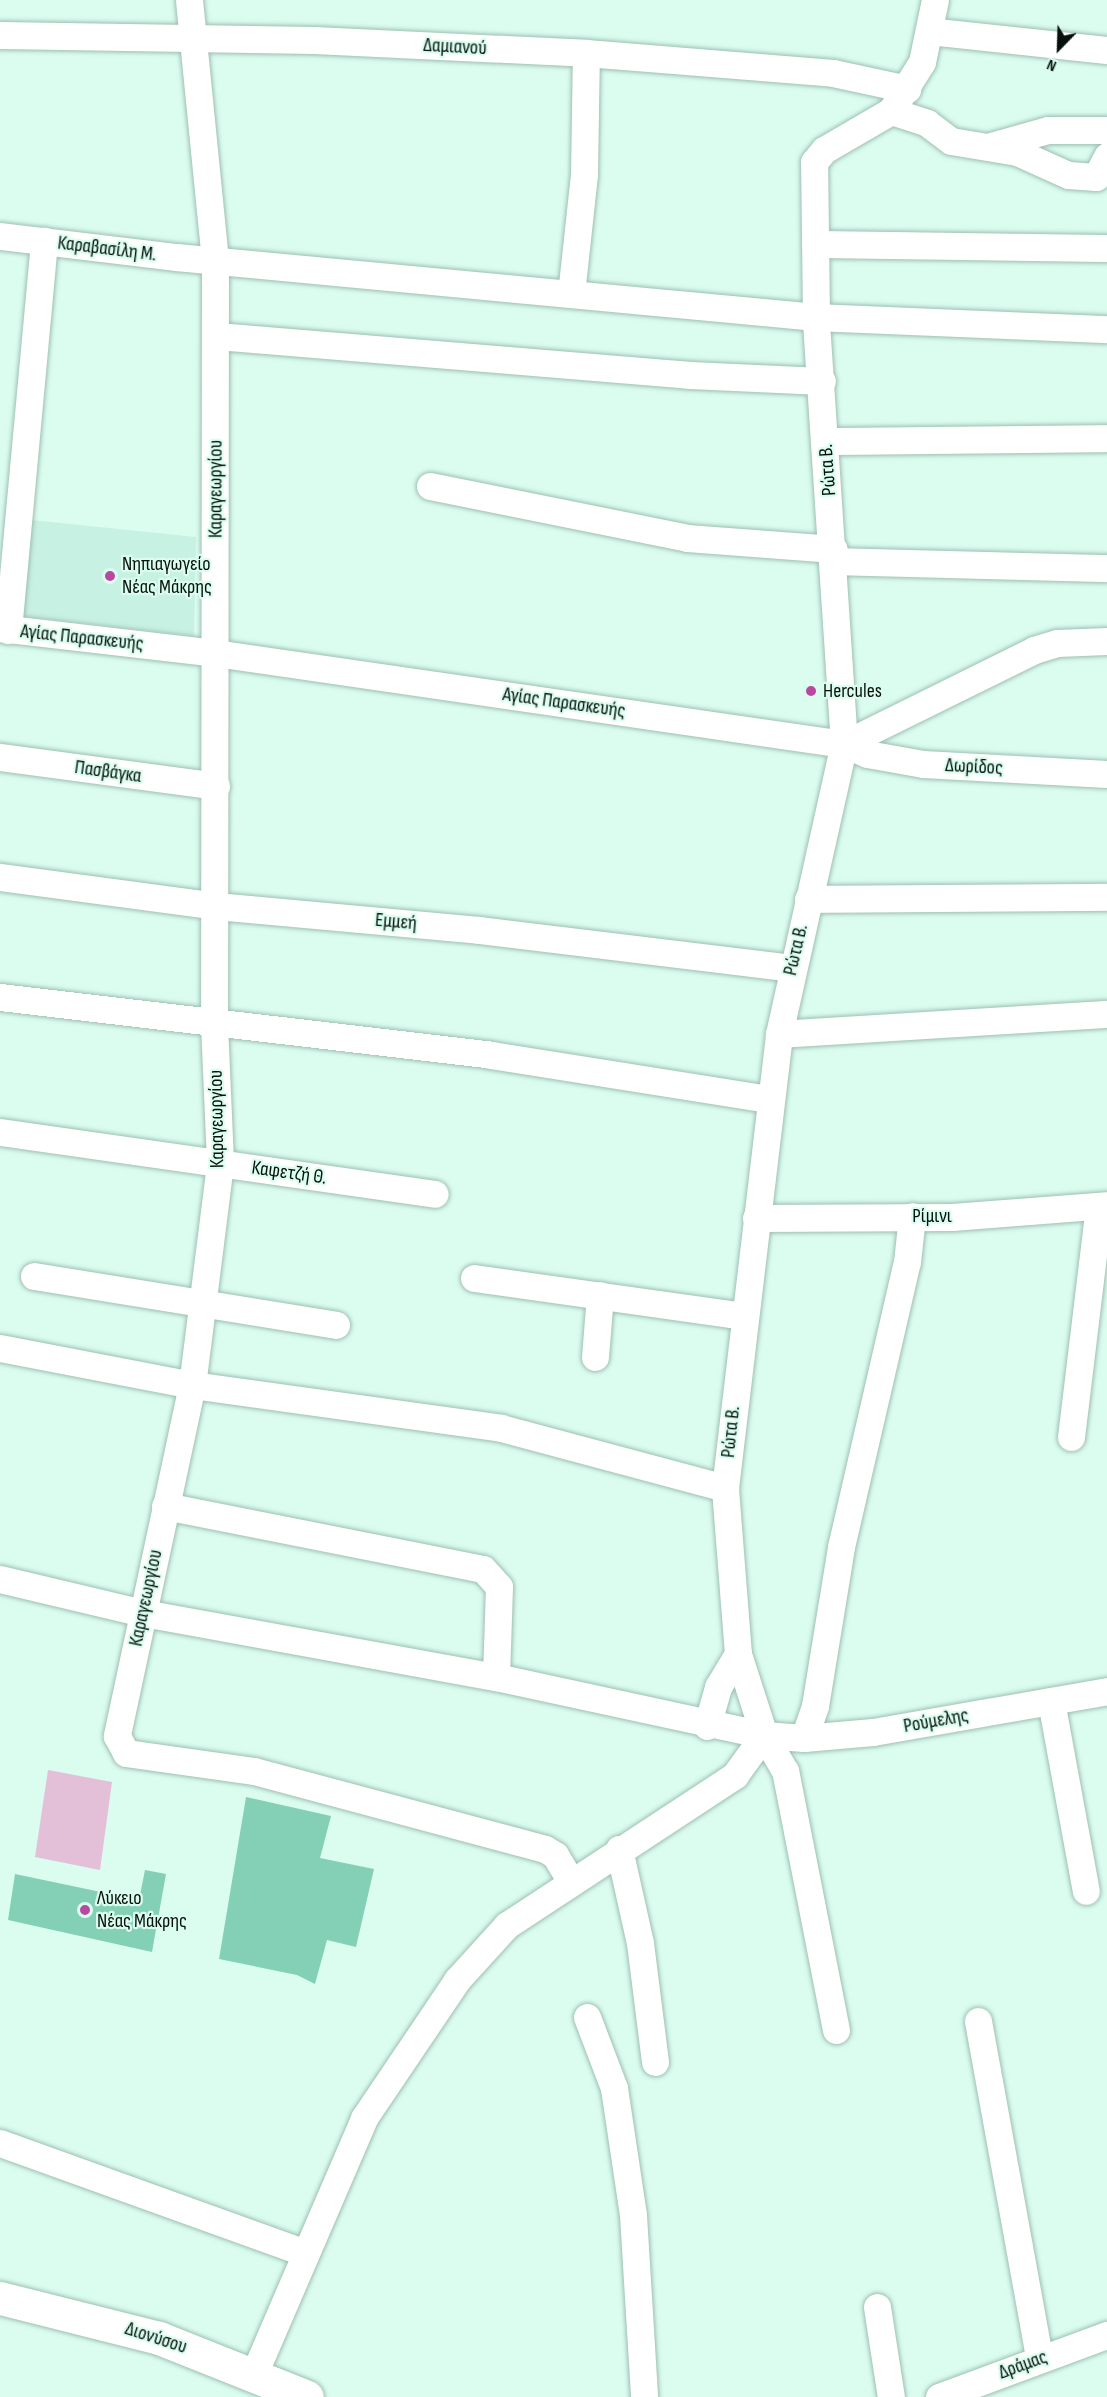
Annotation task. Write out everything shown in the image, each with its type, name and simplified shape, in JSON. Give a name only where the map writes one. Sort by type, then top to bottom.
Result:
[{"type":"main road","name":"Διονύσου","points":[[0,2298],[149,2335],[254,2374],[307,2397]]},
{"type":"street","name":"Καραγεωργίου","points":[[189,0],[215,259],[217,336],[214,1024],[220,1164],[192,1384],[117,1736],[126,1753],[254,1772],[545,1849],[555,1855],[571,1882]]},
{"type":"street","points":[[935,0],[922,62],[891,111],[927,123],[951,141],[1017,152],[1068,175],[1096,177],[1107,156]]},
{"type":"street","points":[[929,31],[1107,50]]},
{"type":"street","name":"Δαμιανού","points":[[0,35],[194,39],[586,53],[833,74],[907,89]]},
{"type":"street","points":[[571,294],[584,176],[586,53]]},
{"type":"street","name":"Ρώτα Β.","points":[[836,2030],[784,1771],[764,1735],[738,1654],[725,1488],[743,1316],[779,1034],[791,968],[844,744],[835,555],[816,317],[814,162],[824,150],[891,111]]},
{"type":"street","points":[[991,147],[1048,130],[1107,130]]},
{"type":"street","name":"Καραβασίλη Μ.","points":[[0,236],[816,317],[1107,329]]},
{"type":"street","points":[[4,629],[44,241]]},
{"type":"street","points":[[815,244],[1107,248]]},
{"type":"street","points":[[217,336],[690,375],[822,381]]},
{"type":"street","points":[[826,441],[1107,438]]},
{"type":"street","points":[[430,486],[687,538],[835,555],[1107,568]]},
{"type":"street","name":"Αγίας Παρασκευής","points":[[4,629],[215,653],[844,744]]},
{"type":"street","points":[[844,744],[1034,650],[1057,643],[1107,641]]},
{"type":"street","name":"Δωρίδος","points":[[844,744],[867,754],[923,764],[1107,774]]},
{"type":"street","name":"Πασβάγκα","points":[[0,757],[216,786]]},
{"type":"street","name":"Εμμεή","points":[[0,877],[216,906],[479,930],[791,968]]},
{"type":"street","points":[[808,899],[1107,897]]},
{"type":"street","points":[[0,997],[491,1055],[769,1099]]},
{"type":"street","points":[[779,1034],[1107,1014]]},
{"type":"street","name":"Καφετζή Θ.","points":[[0,1132],[435,1194]]},
{"type":"street","points":[[1071,1437],[1103,1206]]},
{"type":"street","name":"Ρίμινι","points":[[756,1218],[912,1216],[1103,1206]]},
{"type":"street","points":[[804,1738],[815,1706],[841,1547],[907,1262],[912,1216]]},
{"type":"street","points":[[34,1276],[202,1301],[336,1325]]},
{"type":"street","points":[[474,1278],[743,1316]]},
{"type":"street","points":[[595,1357],[600,1294]]},
{"type":"street","points":[[0,1348],[192,1384],[501,1428],[725,1488]]},
{"type":"street","points":[[165,1506],[483,1569],[499,1587],[496,1677]]},
{"type":"street","name":"Ρούμελης","points":[[0,1579],[143,1613],[496,1677],[707,1726],[764,1735],[804,1738],[873,1732],[1107,1690]]},
{"type":"street","points":[[707,1726],[718,1687],[738,1654]]},
{"type":"street","points":[[1051,1701],[1086,1891]]},
{"type":"street","points":[[254,2374],[364,2118],[457,1980],[507,1925],[619,1849],[735,1775],[764,1735]]},
{"type":"street","points":[[619,1849],[640,1943],[654,2062]]},
{"type":"street","points":[[587,2017],[614,2088],[633,2215],[644,2397]]},
{"type":"street","points":[[978,2021],[1039,2358]]},
{"type":"street","points":[[0,2143],[306,2253]]},
{"type":"street","points":[[877,2307],[891,2397]]},
{"type":"street","name":"Δράμας","points":[[939,2397],[1039,2358],[1107,2335]]},
{"type":"shaded area","name":"Νηπιαγωγείο Νέας Μάκρης","points":[[31,520],[196,537],[194,636],[22,616]]},
{"type":"shaded area","points":[[48,1770],[112,1782],[100,1870],[35,1857]]},
{"type":"building","points":[[246,1797],[331,1816],[320,1858],[374,1869],[356,1947],[327,1940],[315,1984],[297,1975],[219,1959]]},
{"type":"building","name":"Λύκειο Νέας Μάκρης","points":[[145,1870],[166,1874],[152,1952],[8,1920],[15,1874],[139,1900]]},
{"type":"place","name":"Νηπιαγωγείο Νέας Μάκρης","points":[[110,576]]},
{"type":"place","name":"Hercules","points":[[811,691]]},
{"type":"place","name":"Λύκειο Νέας Μάκρης","points":[[85,1910]]}]
